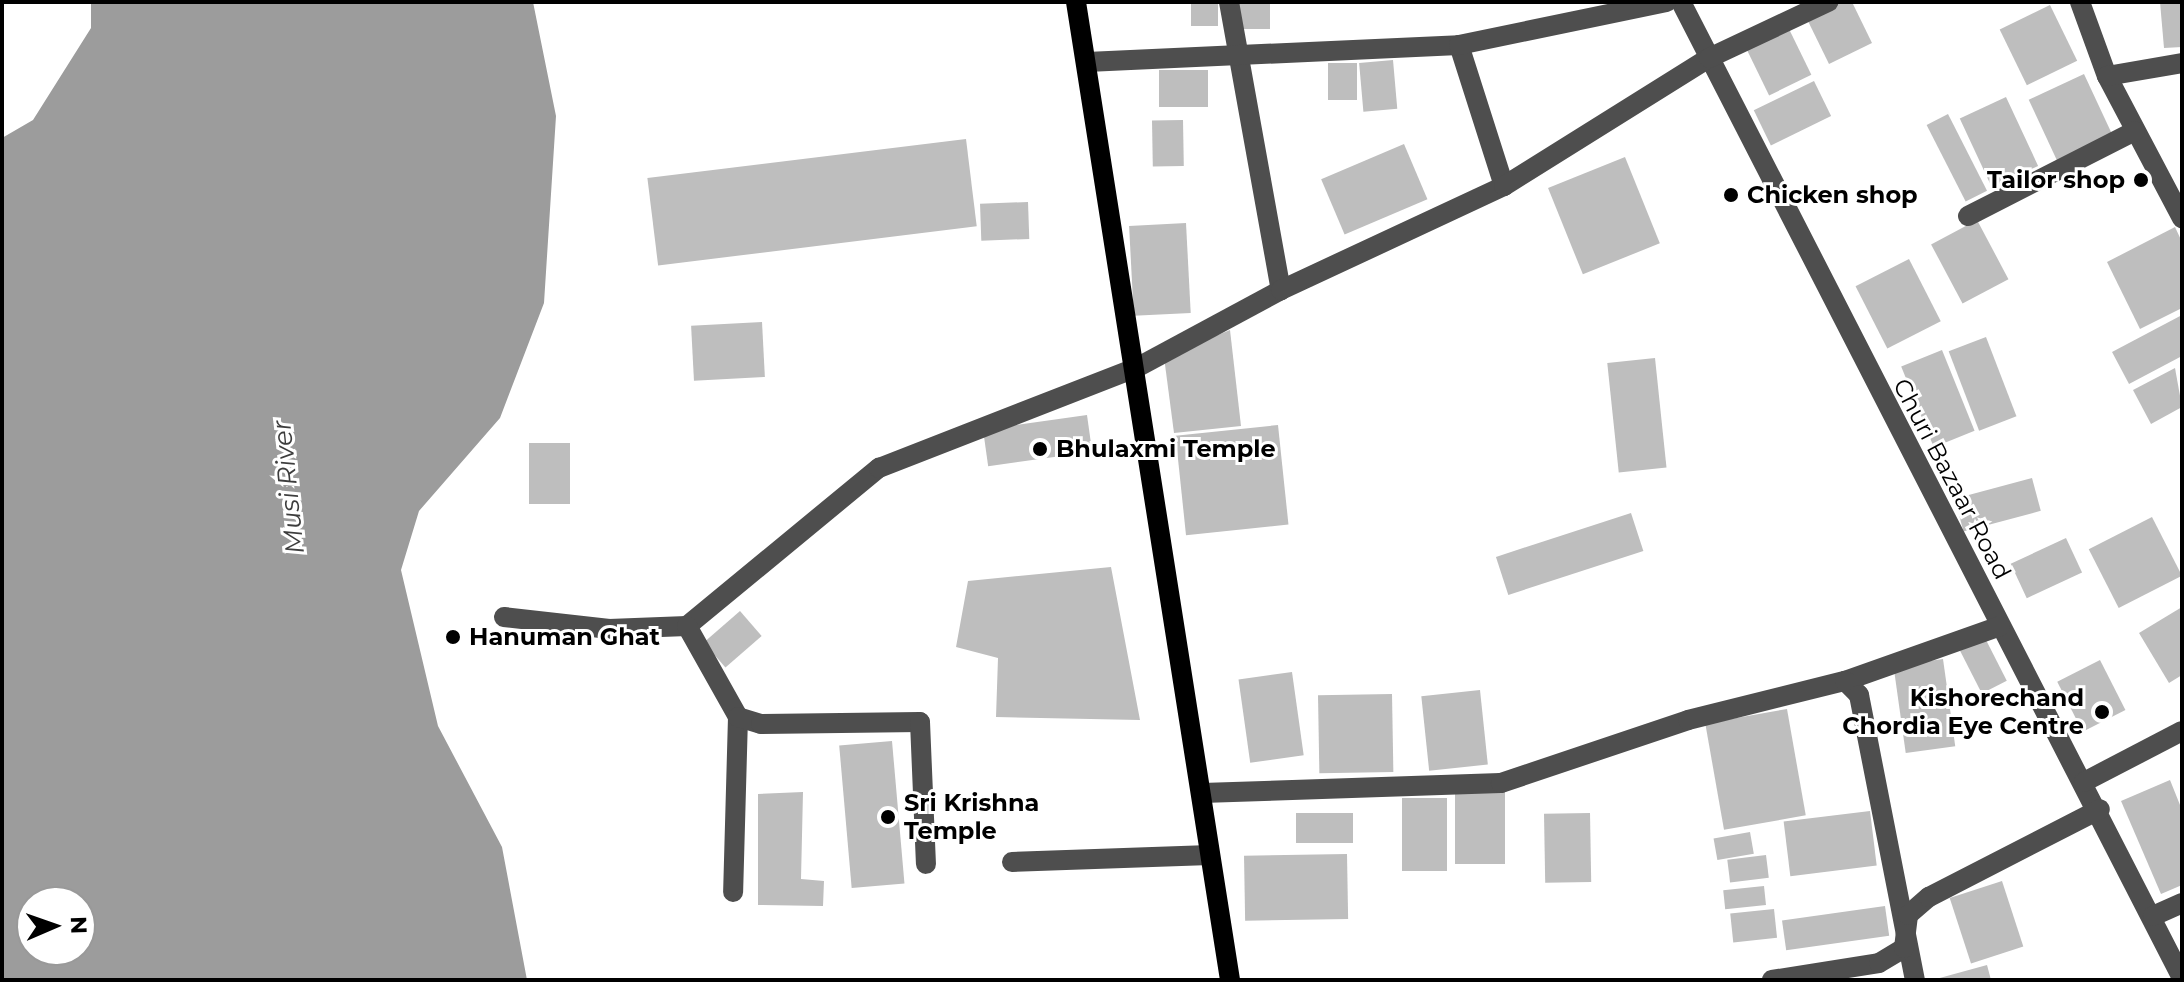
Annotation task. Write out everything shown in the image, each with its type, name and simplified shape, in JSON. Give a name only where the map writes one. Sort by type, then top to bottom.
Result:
[{"type":"main road","points":[[1076,2],[1138,367],[1230,980]]},
{"type":"street","points":[[1229,2],[1235,55],[1281,290]]},
{"type":"street","points":[[1087,62],[1459,45],[1667,2]]},
{"type":"street","name":"Churi Bazaar Road","points":[[1681,2],[2000,626],[2100,809],[2182,978]]},
{"type":"street","points":[[504,617],[609,629],[687,626],[879,468],[1138,367],[1281,290],[1504,186],[1709,58],[1828,2]]},
{"type":"street","points":[[2080,2],[2107,76],[2182,218]]},
{"type":"street","points":[[1459,45],[1504,186]]},
{"type":"street","points":[[2107,76],[2182,63]]},
{"type":"street","points":[[1968,216],[2135,131]]},
{"type":"street","points":[[687,626],[738,717],[733,892]]},
{"type":"street","points":[[1202,793],[1501,783],[1688,720],[1845,681],[2000,626]]},
{"type":"street","points":[[1845,681],[1859,695],[1908,915],[1915,980]]},
{"type":"street","points":[[738,717],[761,724],[920,722],[926,864]]},
{"type":"street","points":[[2084,782],[2182,731]]},
{"type":"street","points":[[1772,980],[1879,963],[1904,948],[1908,915],[1961,878],[2100,809]]},
{"type":"street","points":[[1012,862],[1210,855]]},
{"type":"street","points":[[2153,916],[2182,903]]},
{"type":"water","name":"Musi River","points":[[91,2],[533,2],[556,116],[544,303],[500,418],[419,511],[401,570],[438,726],[502,847],[527,980],[2,980],[2,138],[33,120],[91,28]]},
{"type":"building","points":[[1191,2],[1218,2],[1218,26],[1191,26]]},
{"type":"building","points":[[1235,2],[1270,2],[1270,29],[1235,29]]},
{"type":"building","points":[[1837,2],[1852,2],[1872,43],[1829,64],[1806,17]]},
{"type":"building","points":[[2160,2],[2182,2],[2182,47],[2164,48]]},
{"type":"building","points":[[2050,5],[2077,61],[2027,85],[2000,30]]},
{"type":"building","points":[[1789,29],[1811,75],[1769,95],[1747,50]]},
{"type":"building","points":[[1393,60],[1397,109],[1363,112],[1359,63]]},
{"type":"building","points":[[1328,63],[1357,63],[1357,100],[1328,100]]},
{"type":"building","points":[[1159,70],[1208,70],[1208,107],[1159,107]]},
{"type":"building","points":[[2084,74],[2112,135],[2057,161],[2029,100]]},
{"type":"building","points":[[1814,81],[1831,116],[1771,145],[1754,110]]},
{"type":"building","points":[[2006,97],[2038,166],[1992,187],[1960,119]]},
{"type":"building","points":[[1948,114],[1987,191],[1966,202],[1927,125]]},
{"type":"building","points":[[1183,120],[1184,166],[1153,167],[1152,121]]},
{"type":"building","points":[[966,139],[977,226],[658,265],[647,178]]},
{"type":"building","points":[[1404,144],[1427,199],[1345,234],[1321,179]]},
{"type":"building","points":[[1625,157],[1660,243],[1583,274],[1548,188]]},
{"type":"building","points":[[1028,202],[1029,239],[981,241],[980,204]]},
{"type":"building","points":[[1977,220],[2008,279],[1963,304],[1931,244]]},
{"type":"building","points":[[1186,223],[1191,313],[1134,316],[1129,226]]},
{"type":"building","points":[[2175,227],[2182,242],[2182,308],[2140,329],[2107,262]]},
{"type":"building","points":[[1909,259],[1941,321],[1887,349],[1856,286]]},
{"type":"building","points":[[2182,315],[2182,356],[2129,384],[2112,352]]},
{"type":"building","points":[[762,322],[765,377],[694,381],[691,326]]},
{"type":"building","points":[[1230,330],[1241,426],[1174,433],[1164,357]]},
{"type":"building","points":[[1986,337],[2016,416],[1979,431],[1949,351]]},
{"type":"building","points":[[1942,350],[1975,431],[1934,447],[1901,366]]},
{"type":"building","points":[[1655,358],[1666,467],[1619,472],[1607,363]]},
{"type":"building","points":[[2175,368],[2182,407],[2151,424],[2133,390]]},
{"type":"building","name":"Bhulaxmi Temple","points":[[1087,415],[1092,452],[988,466],[983,430]]},
{"type":"building","points":[[1278,425],[1288,524],[1186,535],[1176,436]]},
{"type":"building","points":[[529,443],[570,443],[570,504],[529,504]]},
{"type":"building","points":[[2032,478],[2041,511],[1964,532],[1955,499]]},
{"type":"building","points":[[1631,513],[1643,551],[1508,595],[1496,557]]},
{"type":"building","points":[[2152,517],[2182,576],[2119,608],[2089,549]]},
{"type":"building","points":[[2066,538],[2082,572],[2027,598],[2011,564]]},
{"type":"building","points":[[1111,567],[1140,720],[996,717],[998,658],[956,647],[968,581]]},
{"type":"building","points":[[2182,607],[2182,675],[2169,683],[2139,633]]},
{"type":"building","points":[[740,611],[762,636],[725,667],[704,642]]},
{"type":"building","points":[[1985,638],[2007,681],[1982,693],[1960,651]]},
{"type":"building","points":[[1943,659],[1955,746],[1906,753],[1893,666]]},
{"type":"building","points":[[2100,660],[2125,710],[2083,732],[2057,682]]},
{"type":"building","points":[[1292,672],[1304,755],[1250,763],[1239,680]]},
{"type":"building","points":[[1480,690],[1488,765],[1429,771],[1421,696]]},
{"type":"building","points":[[1392,694],[1393,772],[1319,773],[1318,695]]},
{"type":"building","points":[[1787,709],[1806,815],[1724,830],[1705,723]]},
{"type":"building","points":[[892,741],[904,883],[852,888],[839,746]]},
{"type":"building","points":[[2170,780],[2182,810],[2182,885],[2161,894],[2121,801]]},
{"type":"building","points":[[1455,791],[1505,791],[1505,864],[1455,864]]},
{"type":"building","points":[[803,792],[801,879],[824,881],[823,906],[758,905],[758,794]]},
{"type":"building","points":[[1402,798],[1447,798],[1447,871],[1402,871]]},
{"type":"building","points":[[1870,811],[1877,866],[1790,876],[1784,822]]},
{"type":"building","points":[[1296,813],[1353,813],[1353,843],[1296,843]]},
{"type":"building","points":[[1590,813],[1591,882],[1545,883],[1544,814]]},
{"type":"building","points":[[1750,832],[1754,854],[1717,860],[1714,838]]},
{"type":"building","points":[[1347,854],[1348,919],[1245,921],[1244,856]]},
{"type":"building","points":[[1766,855],[1769,878],[1730,883],[1727,860]]},
{"type":"building","points":[[2002,881],[2023,947],[1971,964],[1950,898]]},
{"type":"building","points":[[1764,886],[1766,905],[1725,909],[1723,890]]},
{"type":"building","points":[[1885,906],[1889,936],[1786,950],[1782,920]]},
{"type":"building","points":[[1774,909],[1777,938],[1733,942],[1730,914]]},
{"type":"building","points":[[1987,965],[1991,980],[1936,980],[1936,979]]},
{"type":"place","name":"Tailor shop","points":[[2141,180]]},
{"type":"place","name":"Chicken shop","points":[[1731,195]]},
{"type":"place","name":"Bhulaxmi Temple","points":[[1040,449]]},
{"type":"place","name":"Hanuman Ghat","points":[[453,637]]},
{"type":"place","name":"Kishorechand Chordia Eye Centre","points":[[2102,712]]},
{"type":"place","name":"Sri Krishna Temple","points":[[888,817]]}]
